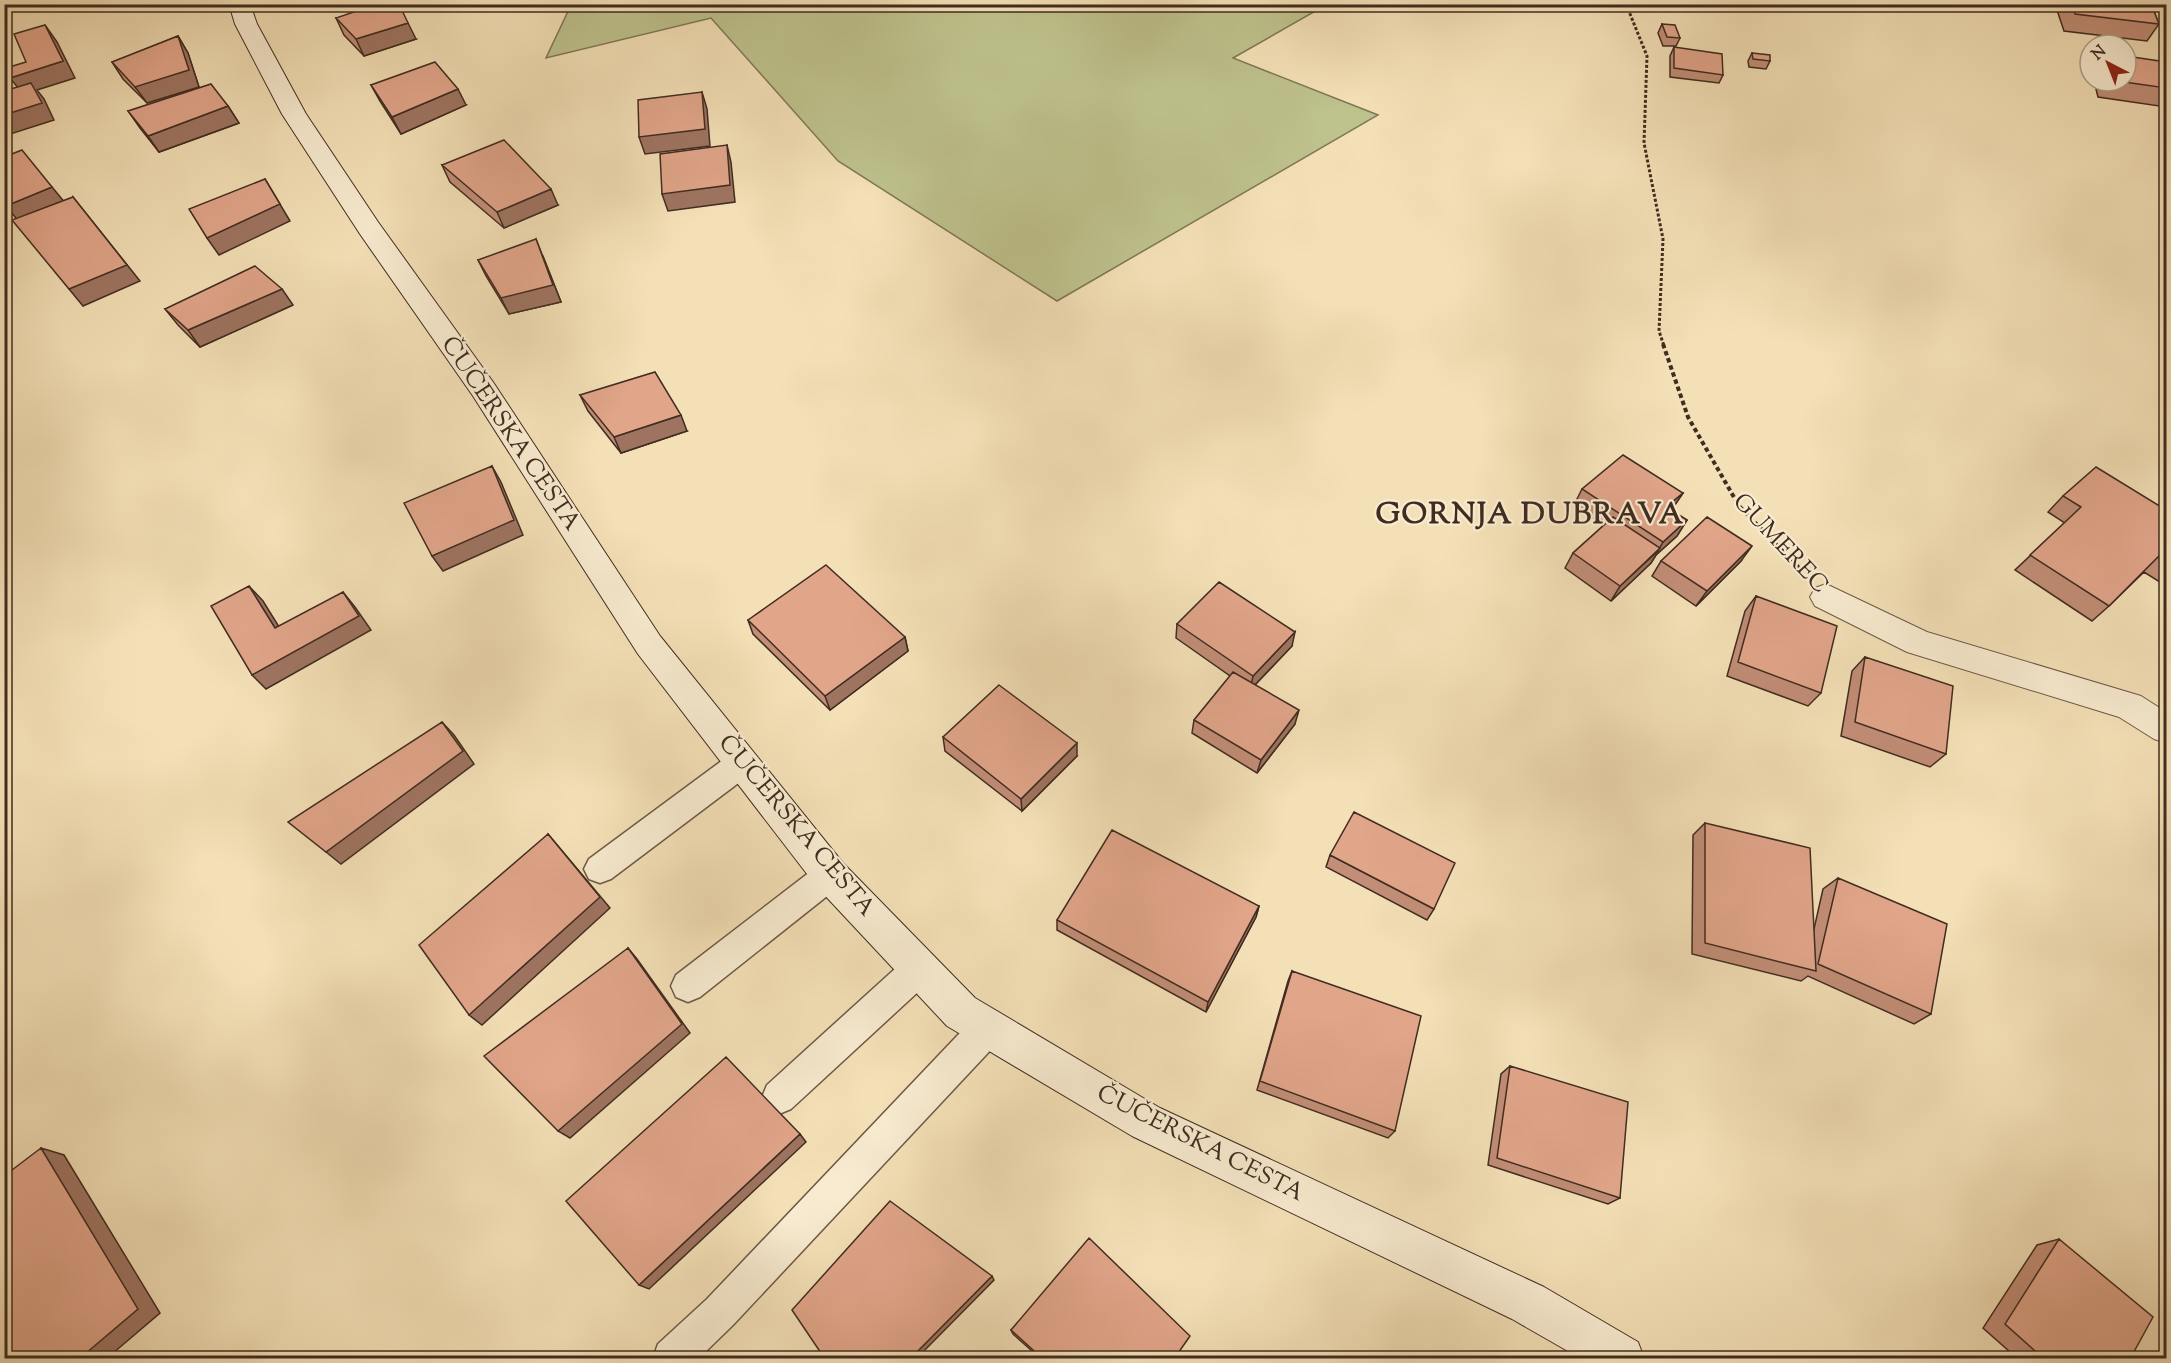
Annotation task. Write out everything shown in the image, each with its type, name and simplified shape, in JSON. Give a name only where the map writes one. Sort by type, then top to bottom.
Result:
[{"type":"street","name":"ČUČERSKA CESTA","points":[[239,4],[246,24],[294,114],[363,218],[483,389],[649,645],[830,875],[961,1012],[1146,1122],[1528,1303],[1622,1359]]},
{"type":"street","name":"GUMEREC","points":[[1826,597],[1918,643],[2129,706],[2166,729]]},
{"type":"lane","points":[[600,869],[742,762]]},
{"type":"lane","points":[[688,986],[830,875]]},
{"type":"lane","points":[[779,1097],[920,968]]},
{"type":"lane","points":[[672,1359],[720,1312],[988,1028]]},
{"type":"path","name":"GUMEREC","points":[[1626,4],[1647,56],[1644,143],[1663,238],[1659,331],[1688,417],[1739,506],[1826,597]]},
{"type":"green space","points":[[571,5],[1326,5],[1233,58],[1378,115],[1057,301],[838,161],[711,18],[546,58]]},
{"type":"building","points":[[377,4],[399,4],[408,23],[356,39],[336,18]]},
{"type":"building","points":[[2072,4],[2151,4],[2159,24],[2075,14]]},
{"type":"building","points":[[1662,24],[1675,25],[1680,38],[1667,37]]},
{"type":"building","points":[[45,25],[63,61],[10,78],[6,68],[26,62],[14,34]]},
{"type":"building","points":[[178,36],[189,70],[135,87],[112,62]]},
{"type":"building","points":[[1674,47],[1722,54],[1723,75],[1674,68]]},
{"type":"building","points":[[1752,53],[1770,55],[1770,61],[1753,59]]},
{"type":"building","points":[[2138,58],[2166,62],[2166,88],[2138,84]]},
{"type":"building","points":[[435,62],[458,89],[392,117],[371,85]]},
{"type":"building","points":[[31,83],[42,103],[4,115],[4,91]]},
{"type":"building","points":[[211,84],[228,106],[148,136],[128,111]]},
{"type":"building","points":[[702,92],[705,129],[639,137],[638,100]]},
{"type":"building","points":[[504,140],[551,189],[497,212],[442,165]]},
{"type":"building","points":[[727,145],[730,185],[662,194],[660,154]]},
{"type":"building","points":[[22,150],[52,187],[6,206],[4,204],[4,157]]},
{"type":"building","points":[[265,179],[280,204],[207,238],[189,209]]},
{"type":"building","points":[[73,197],[127,265],[69,289],[12,220]]},
{"type":"building","points":[[536,239],[553,285],[501,298],[478,260]]},
{"type":"building","points":[[255,266],[282,289],[188,330],[165,309]]},
{"type":"building","points":[[655,372],[681,415],[614,437],[580,395]]},
{"type":"building","points":[[1623,455],[1683,493],[1666,507],[1687,520],[1663,542],[1582,489]]},
{"type":"building","points":[[492,466],[514,520],[432,556],[404,503]]},
{"type":"building","points":[[2096,467],[2166,510],[2166,560],[2159,556],[2109,606],[2030,555],[2081,507],[2063,496]]},
{"type":"building","points":[[1613,517],[1660,548],[1620,586],[1573,553]]},
{"type":"building","points":[[1707,517],[1752,546],[1707,591],[1661,561]]},
{"type":"building","points":[[826,565],[905,637],[825,696],[748,620]]},
{"type":"building","points":[[1219,582],[1295,632],[1253,676],[1177,624]]},
{"type":"building","points":[[249,586],[275,628],[343,592],[359,616],[252,675],[211,606]]},
{"type":"building","points":[[1756,596],[1837,626],[1821,693],[1738,662]]},
{"type":"building","points":[[1865,657],[1953,686],[1946,754],[1855,722]]},
{"type":"building","points":[[1233,672],[1299,710],[1261,760],[1194,720]]},
{"type":"building","points":[[999,685],[1077,743],[1021,799],[943,737]]},
{"type":"building","points":[[442,722],[463,751],[326,852],[288,822]]},
{"type":"building","points":[[1354,812],[1455,863],[1434,909],[1330,855]]},
{"type":"building","points":[[1705,823],[1810,848],[1816,971],[1705,943]]},
{"type":"building","points":[[1112,830],[1259,906],[1208,1002],[1057,920]]},
{"type":"building","points":[[548,834],[600,897],[469,1015],[419,945]]},
{"type":"building","points":[[1838,878],[1947,924],[1931,1014],[1818,964]]},
{"type":"building","points":[[628,948],[682,1024],[558,1131],[484,1056]]},
{"type":"building","points":[[1292,971],[1421,1016],[1395,1131],[1260,1081]]},
{"type":"building","points":[[726,1057],[800,1134],[639,1285],[566,1201]]},
{"type":"building","points":[[1510,1066],[1628,1102],[1620,1198],[1497,1158]]},
{"type":"building","points":[[41,1148],[138,1309],[79,1359],[4,1359],[4,1176]]},
{"type":"building","points":[[890,1201],[992,1276],[910,1359],[825,1359],[792,1310]]},
{"type":"building","points":[[1089,1238],[1190,1336],[1174,1359],[1043,1359],[1011,1330]]},
{"type":"building","points":[[2059,1239],[2153,1317],[2130,1359],[2044,1359],[2005,1324]]},
{"type":"district","name":"GORNJA DUBRAVA","points":[[1530,515]]}]
